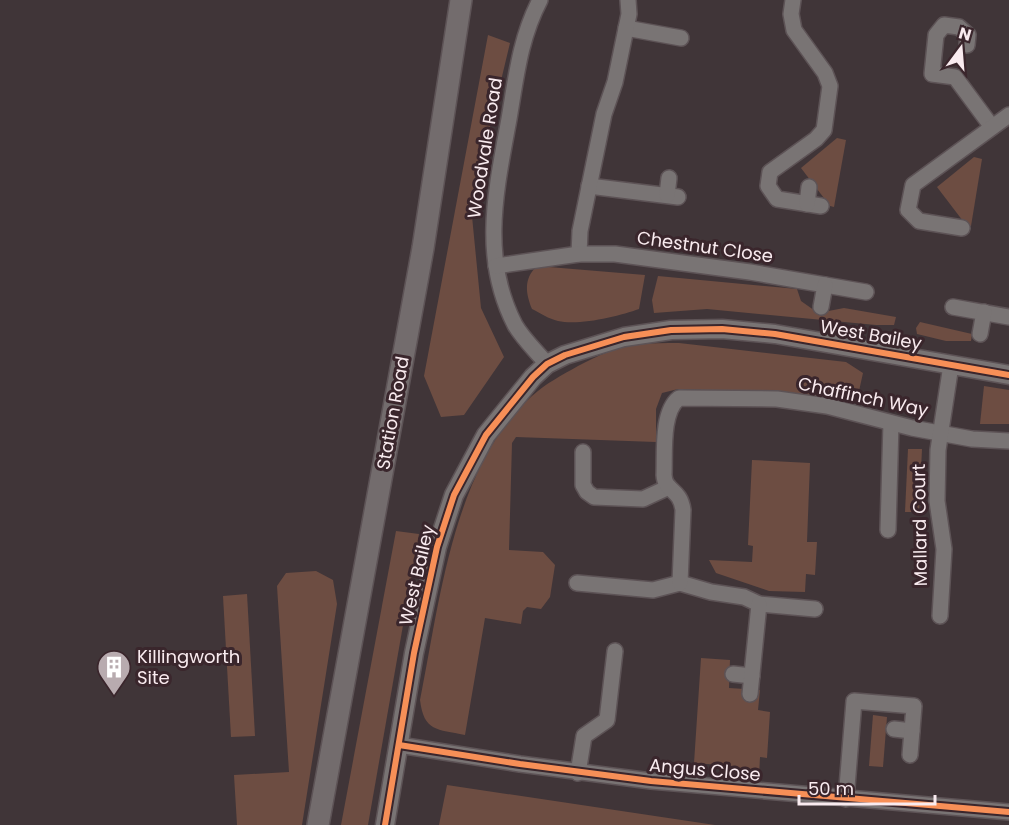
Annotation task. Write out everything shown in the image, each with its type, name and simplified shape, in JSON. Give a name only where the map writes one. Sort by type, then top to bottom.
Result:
[{"type":"main road","name":"Station Road","points":[[318,825],[423,248],[461,0]]},
{"type":"street","name":"Woodvale Road","points":[[540,0],[522,45],[495,195],[492,229],[496,266],[516,327],[547,364]]},
{"type":"street","points":[[579,254],[589,186],[604,114],[615,82],[629,14],[628,0]]},
{"type":"street","points":[[793,0],[791,14],[794,30],[825,73],[830,86],[824,130],[816,139],[770,172],[768,186],[777,199],[814,205],[809,187]]},
{"type":"street","points":[[967,45],[968,35],[959,27],[944,25],[936,35],[932,74],[955,77],[992,127]]},
{"type":"street","points":[[626,28],[681,38]]},
{"type":"street","points":[[962,228],[946,218],[918,221],[908,210],[913,185],[1009,115]]},
{"type":"street","points":[[589,186],[672,196],[669,178]]},
{"type":"street","name":"Chestnut Close","points":[[496,266],[579,254],[615,254],[750,272],[866,292]]},
{"type":"street","points":[[821,307],[825,285]]},
{"type":"street","points":[[953,307],[1009,317]]},
{"type":"street","points":[[980,334],[984,312]]},
{"type":"street","name":"West Bailey","points":[[385,825],[414,654],[437,547],[454,495],[486,435],[533,377],[547,364],[566,355],[624,337],[671,330],[722,329],[775,334],[1009,375]]},
{"type":"street","name":"Mallard Court","points":[[940,616],[945,549],[937,501],[940,433],[951,365]]},
{"type":"street","name":"Chaffinch Way","points":[[669,487],[664,481],[667,420],[674,402],[688,396],[777,399],[827,406],[940,433],[972,439],[1009,441]]},
{"type":"street","name":"Mallard Court","points":[[888,530],[891,423]]},
{"type":"street","points":[[583,452],[583,485],[594,497],[643,499],[669,487],[677,493],[683,510],[680,583]]},
{"type":"street","points":[[577,583],[653,590],[680,583],[711,592],[744,597],[759,604],[815,609]]},
{"type":"street","points":[[750,694],[759,604]]},
{"type":"street","points":[[578,772],[584,736],[607,720],[615,651]]},
{"type":"street","points":[[733,674],[752,676]]},
{"type":"street","points":[[846,799],[854,701],[914,706],[910,755]]},
{"type":"street","points":[[894,729],[912,731]]},
{"type":"street","name":"Angus Close","points":[[399,745],[578,772],[846,799],[1009,812]]},
{"type":"shaded area","points":[[488,35],[510,43],[471,206],[481,308],[504,357],[464,415],[441,417],[424,376]]},
{"type":"shaded area","points":[[837,138],[846,140],[834,207],[830,206],[801,168]]},
{"type":"shaded area","points":[[974,157],[982,159],[971,226],[966,225],[937,187]]},
{"type":"shaded area","points":[[537,266],[645,275],[639,309],[588,321],[567,322],[551,319],[532,309],[528,298],[529,276]]},
{"type":"shaded area","points":[[658,276],[797,289],[801,301],[818,313],[844,308],[896,317],[894,325],[876,325],[707,309],[654,313],[652,300]]},
{"type":"shaded area","points":[[920,322],[972,334],[971,341],[946,341],[917,334],[916,328]]},
{"type":"shaded area","points":[[679,343],[846,362],[863,373],[857,400],[783,393],[678,389],[662,393],[656,409],[656,442],[516,437],[512,443],[509,550],[543,552],[555,565],[550,597],[541,609],[527,607],[523,611],[521,624],[485,618],[465,735],[440,730],[429,724],[420,700],[443,579],[467,497],[484,460],[505,425],[542,388],[592,359],[630,345]]},
{"type":"shaded area","points":[[984,386],[1009,390],[1009,424],[980,424]]},
{"type":"shaded area","points":[[908,449],[922,449],[919,512],[905,512]]},
{"type":"shaded area","points":[[752,460],[810,463],[807,542],[817,542],[815,575],[806,574],[805,592],[769,591],[716,573],[709,560],[752,562],[753,546],[748,545]]},
{"type":"shaded area","points":[[396,531],[419,534],[368,825],[341,825]]},
{"type":"shaded area","points":[[316,571],[333,580],[337,604],[302,825],[237,825],[234,775],[289,772],[277,586],[286,573]]},
{"type":"shaded area","points":[[247,594],[255,736],[231,737],[223,596]]},
{"type":"shaded area","points":[[701,658],[730,660],[729,688],[760,690],[758,710],[770,712],[767,758],[760,757],[759,777],[741,775],[733,766],[694,763]]},
{"type":"shaded area","points":[[873,715],[887,717],[883,767],[869,766]]},
{"type":"shaded area","points":[[447,785],[715,825],[439,825]]},
{"type":"cycle path","points":[[385,825],[414,653],[437,547],[454,495],[486,435],[533,377],[547,364],[565,355],[624,337],[671,330],[722,329],[775,334],[1009,375]]},
{"type":"cycle path","points":[[399,745],[651,781],[1009,812]]},
{"type":"place","name":"Killingworth Site","points":[[114,696]]}]
